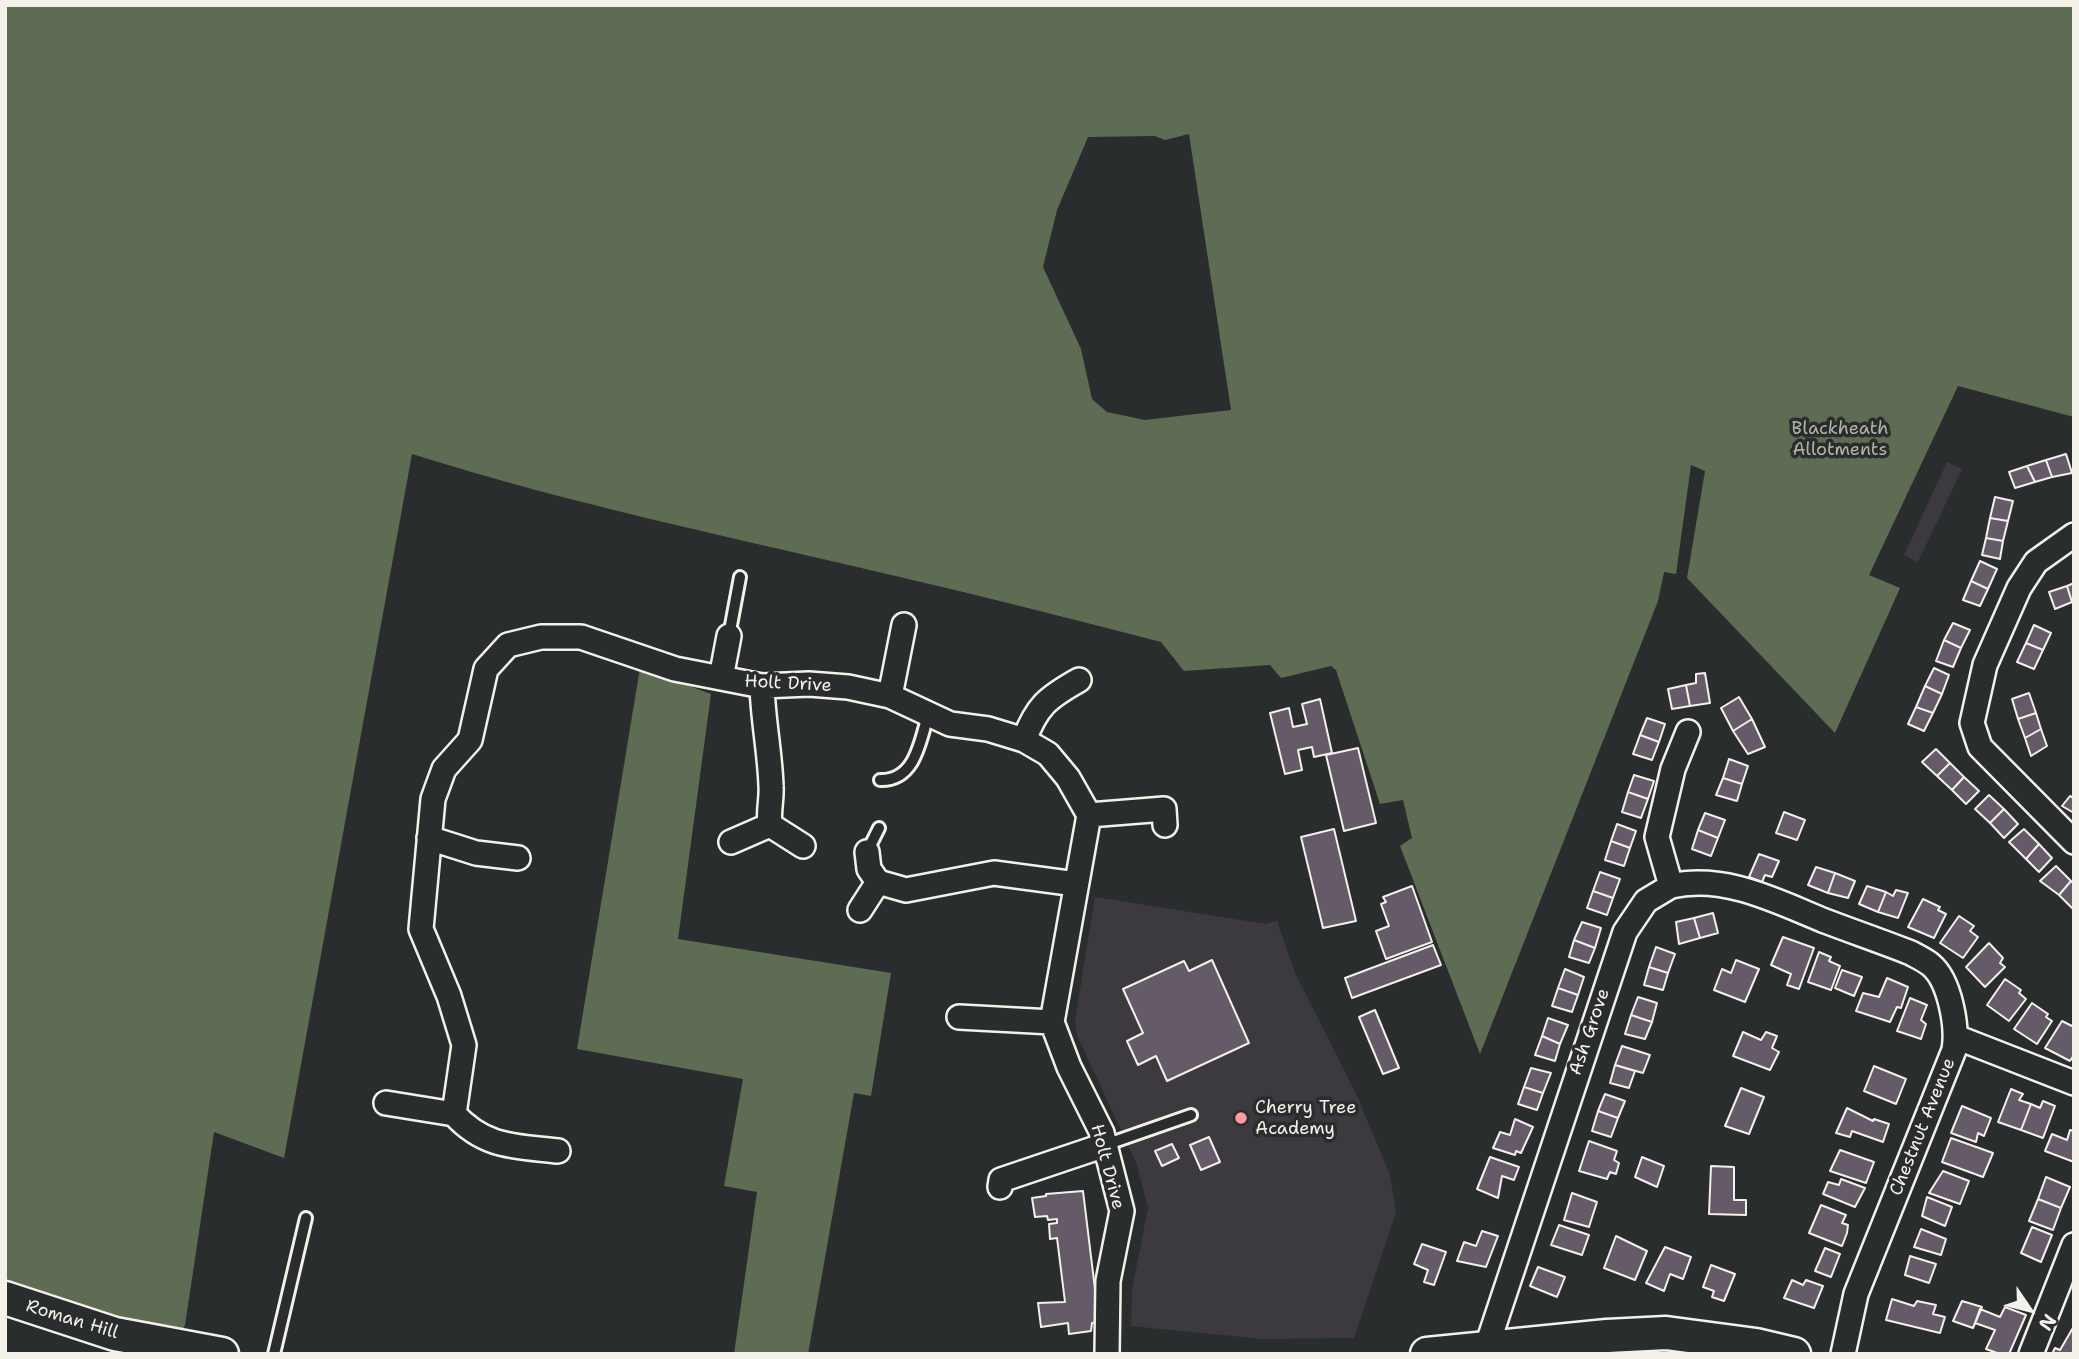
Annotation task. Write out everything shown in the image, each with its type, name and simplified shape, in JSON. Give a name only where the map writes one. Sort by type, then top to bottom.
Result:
[{"type":"main road","name":"Roman Hill","points":[[5,1298],[115,1334],[222,1354]]},
{"type":"main road","points":[[1427,1354],[1607,1336],[1666,1333],[1756,1345],[1794,1354]]},
{"type":"street","points":[[2074,535],[2036,562],[2019,588],[1985,665],[1972,723],[1980,747],[2074,842]]},
{"type":"street","points":[[890,696],[904,625]]},
{"type":"street","name":"Holt Drive","points":[[454,1114],[464,1045],[449,996],[421,929],[433,799],[444,769],[470,740],[486,669],[508,645],[541,637],[581,636],[675,669],[762,686],[809,684],[848,687],[890,696],[950,724],[988,729],[1024,740],[1048,754],[1068,778],[1089,815]]},
{"type":"street","points":[[721,678],[729,636]]},
{"type":"street","points":[[1024,740],[1035,712],[1057,692],[1079,680]]},
{"type":"street","points":[[762,686],[772,789],[767,809],[770,825],[803,846]]},
{"type":"street","points":[[1671,886],[1657,837],[1673,769],[1688,732]]},
{"type":"street","points":[[958,1017],[986,1014],[1052,1021],[1089,815],[1164,809],[1165,825]]},
{"type":"street","points":[[731,842],[770,825]]},
{"type":"street","points":[[429,838],[476,853],[518,858]]},
{"type":"street","points":[[867,852],[869,869],[878,882],[906,890],[994,873],[1076,884]]},
{"type":"street","name":"Chestnut Avenue","points":[[1671,886],[1693,881],[1738,887],[1911,953],[1933,966],[1953,1012],[1956,1037],[1856,1294],[1843,1354]]},
{"type":"street","points":[[860,910],[878,882]]},
{"type":"street","name":"Ash Grove","points":[[1486,1349],[1579,1062],[1625,932],[1646,901],[1671,886]]},
{"type":"street","name":"Holt Drive","points":[[1052,1021],[1105,1145],[1122,1211],[1108,1281],[1107,1354]]},
{"type":"street","points":[[1956,1037],[2074,1083]]},
{"type":"street","points":[[386,1103],[454,1114],[470,1132],[498,1144],[558,1151]]},
{"type":"street","points":[[1001,1178],[1105,1145]]},
{"type":"street","points":[[2031,1354],[2074,1245]]},
{"type":"lane","points":[[729,636],[740,577]]},
{"type":"lane","points":[[880,780],[892,780],[903,774],[912,763],[928,715]]},
{"type":"lane","points":[[867,852],[876,840],[879,828]]},
{"type":"lane","points":[[1105,1145],[1191,1115]]},
{"type":"lane","points":[[274,1354],[306,1218]]},
{"type":"shaded area","points":[[1947,462],[1962,469],[1918,562],[1904,555]]},
{"type":"shaded area","name":"Cherry Tree Academy","points":[[1095,897],[1266,924],[1277,921],[1295,973],[1357,1096],[1390,1175],[1396,1212],[1354,1338],[1262,1339],[1131,1326],[1132,1290],[1148,1208],[1137,1165],[1077,1035],[1075,1021]]},
{"type":"green space","name":"Blackheath Allotments","points":[[5,5],[2074,5],[2074,417],[1958,386],[1869,575],[1900,588],[1835,733],[1687,578],[1705,471],[1691,465],[1676,574],[1664,572],[1658,601],[1480,1054],[1400,846],[1412,838],[1403,800],[1380,804],[1336,670],[1331,666],[1281,678],[1270,665],[1184,671],[1161,642],[968,593],[595,505],[412,454],[284,1158],[214,1132],[185,1325],[171,1354],[5,1311]],"holes":[[[1189,134],[1231,410],[1145,420],[1107,412],[1092,399],[1081,349],[1043,267],[1057,210],[1088,137],[1155,136],[1165,140]]]},
{"type":"green space","points":[[640,668],[711,694],[678,939],[891,973],[871,1096],[854,1093],[808,1354],[734,1354],[757,1192],[724,1186],[743,1079],[577,1049]]},
{"type":"building","points":[[2066,454],[2072,473],[2052,477],[2046,460]]},
{"type":"building","points":[[2046,460],[2052,477],[2035,482],[2027,466]]},
{"type":"building","points":[[2027,466],[2035,482],[2015,488],[2009,472]]},
{"type":"building","points":[[1995,497],[2013,501],[2008,521],[1990,518]]},
{"type":"building","points":[[1990,518],[2008,521],[2003,541],[1986,538]]},
{"type":"building","points":[[1986,538],[2003,541],[2000,559],[1982,555]]},
{"type":"building","points":[[1980,561],[1997,569],[1988,589],[1971,581]]},
{"type":"building","points":[[1971,581],[1988,589],[1980,606],[1963,600]]},
{"type":"building","points":[[2074,583],[2074,602],[2072,602],[2067,586]]},
{"type":"building","points":[[2067,586],[2072,602],[2055,609],[2049,592]]},
{"type":"building","points":[[1953,623],[1970,630],[1961,648],[1944,640]]},
{"type":"building","points":[[2034,625],[2051,633],[2043,650],[2026,643]]},
{"type":"building","points":[[1944,640],[1961,648],[1953,667],[1936,661]]},
{"type":"building","points":[[2026,643],[2043,650],[2034,669],[2017,662]]},
{"type":"building","points":[[1934,668],[1949,675],[1942,694],[1925,686]]},
{"type":"building","points":[[1705,673],[1710,703],[1690,706],[1686,685],[1696,683],[1696,674]]},
{"type":"building","points":[[1686,685],[1690,706],[1672,709],[1668,689]]},
{"type":"building","points":[[1925,686],[1942,694],[1933,713],[1916,707]]},
{"type":"building","points":[[2029,693],[2036,713],[2018,719],[2012,699]]},
{"type":"building","points":[[1739,697],[1752,719],[1733,731],[1721,708]]},
{"type":"building","points":[[1320,699],[1332,753],[1314,757],[1312,747],[1298,750],[1302,770],[1285,774],[1270,713],[1289,708],[1293,727],[1307,724],[1302,704]]},
{"type":"building","points":[[1916,707],[1933,713],[1924,731],[1908,724]]},
{"type":"building","points":[[2036,713],[2041,729],[2025,738],[2018,719]]},
{"type":"building","points":[[1647,718],[1665,724],[1659,742],[1640,735]]},
{"type":"building","points":[[1752,719],[1765,747],[1748,754],[1733,731]]},
{"type":"building","points":[[2041,729],[2047,746],[2031,756],[2025,738]]},
{"type":"building","points":[[1640,735],[1659,742],[1652,760],[1633,754]]},
{"type":"building","points":[[1358,748],[1376,823],[1344,831],[1326,755]]},
{"type":"building","points":[[1936,749],[1950,763],[1937,776],[1922,762]]},
{"type":"building","points":[[1729,759],[1748,766],[1742,784],[1723,778]]},
{"type":"building","points":[[1950,763],[1964,777],[1952,790],[1937,776]]},
{"type":"building","points":[[1634,775],[1654,781],[1648,799],[1628,792]]},
{"type":"building","points":[[1964,777],[1979,791],[1966,804],[1952,790]]},
{"type":"building","points":[[1723,778],[1742,784],[1737,801],[1716,795]]},
{"type":"building","points":[[1628,792],[1648,799],[1641,818],[1622,812]]},
{"type":"building","points":[[1989,795],[2004,809],[1990,823],[1975,809]]},
{"type":"building","points":[[2070,796],[2074,798],[2074,813],[2062,806]]},
{"type":"building","points":[[2004,809],[2018,824],[2004,838],[1990,823]]},
{"type":"building","points":[[1784,812],[1805,820],[1797,840],[1776,833]]},
{"type":"building","points":[[1705,813],[1725,820],[1718,838],[1698,830]]},
{"type":"building","points":[[1617,824],[1636,831],[1630,848],[1611,841]]},
{"type":"building","points":[[1334,829],[1356,921],[1323,928],[1301,837]]},
{"type":"building","points":[[2024,829],[2039,844],[2026,859],[2009,842]]},
{"type":"building","points":[[1698,830],[1718,838],[1711,856],[1692,849]]},
{"type":"building","points":[[1611,841],[1630,848],[1624,866],[1605,860]]},
{"type":"building","points":[[2039,844],[2052,858],[2039,872],[2026,859]]},
{"type":"building","points":[[1759,854],[1779,861],[1772,877],[1765,875],[1762,882],[1749,877]]},
{"type":"building","points":[[2056,866],[2071,881],[2059,895],[2040,881]]},
{"type":"building","points":[[1816,867],[1835,873],[1828,893],[1808,885]]},
{"type":"building","points":[[1600,872],[1620,879],[1613,898],[1593,891]]},
{"type":"building","points":[[1835,873],[1855,881],[1848,898],[1828,893]]},
{"type":"building","points":[[2071,881],[2074,884],[2074,910],[2059,895]]},
{"type":"building","points":[[1412,886],[1432,942],[1386,959],[1376,931],[1389,926],[1381,904],[1386,902],[1383,897]]},
{"type":"building","points":[[1867,886],[1886,892],[1878,912],[1859,904]]},
{"type":"building","points":[[1896,890],[1908,893],[1898,918],[1878,912],[1886,892],[1893,896]]},
{"type":"building","points":[[1593,891],[1613,898],[1607,915],[1587,908]]},
{"type":"building","points":[[1923,899],[1940,907],[1938,910],[1946,914],[1934,938],[1908,927]]},
{"type":"building","points":[[1713,913],[1718,933],[1700,938],[1694,918]]},
{"type":"building","points":[[1959,916],[1974,926],[1970,931],[1978,937],[1963,958],[1940,943]]},
{"type":"building","points":[[1694,918],[1700,938],[1679,944],[1676,922]]},
{"type":"building","points":[[1582,922],[1601,928],[1595,948],[1574,940]]},
{"type":"building","points":[[1783,937],[1814,948],[1799,989],[1787,985],[1791,974],[1771,965]]},
{"type":"building","points":[[1574,940],[1595,948],[1589,963],[1569,957]]},
{"type":"building","points":[[1989,943],[2003,958],[2000,963],[2005,967],[1985,987],[1966,967]]},
{"type":"building","points":[[1433,945],[1441,965],[1352,998],[1345,978]]},
{"type":"building","points":[[1656,947],[1675,954],[1668,973],[1649,967]]},
{"type":"building","points":[[1819,952],[1831,957],[1829,961],[1840,966],[1831,990],[1808,982]]},
{"type":"building","points":[[1212,960],[1249,1043],[1167,1081],[1156,1056],[1138,1065],[1127,1041],[1143,1033],[1123,989],[1184,961],[1189,971]]},
{"type":"building","points":[[1736,960],[1759,969],[1745,1002],[1714,990],[1722,969],[1731,973]]},
{"type":"building","points":[[1649,967],[1668,973],[1663,990],[1644,985]]},
{"type":"building","points":[[1565,969],[1584,977],[1578,995],[1558,988]]},
{"type":"building","points":[[1842,970],[1862,977],[1854,996],[1835,988]]},
{"type":"building","points":[[1887,978],[1908,987],[1901,1008],[1897,1007],[1890,1022],[1856,1011],[1863,993],[1879,997]]},
{"type":"building","points":[[2005,979],[2021,990],[2019,993],[2026,999],[2009,1021],[1987,1005]]},
{"type":"building","points":[[1558,988],[1578,995],[1572,1012],[1552,1006]]},
{"type":"building","points":[[1638,997],[1657,1003],[1652,1022],[1631,1015]]},
{"type":"building","points":[[1910,998],[1927,1005],[1921,1020],[1926,1024],[1921,1039],[1897,1031]]},
{"type":"building","points":[[2032,1003],[2048,1014],[2046,1017],[2052,1021],[2037,1044],[2014,1029]]},
{"type":"building","points":[[1375,1010],[1399,1068],[1383,1074],[1359,1017]]},
{"type":"building","points":[[1631,1015],[1652,1022],[1645,1039],[1625,1034]]},
{"type":"building","points":[[1548,1018],[1568,1025],[1560,1044],[1542,1036]]},
{"type":"building","points":[[2062,1021],[2074,1027],[2074,1055],[2070,1061],[2045,1048]]},
{"type":"building","points":[[1743,1032],[1761,1040],[1766,1032],[1777,1036],[1772,1048],[1779,1052],[1770,1070],[1733,1056]]},
{"type":"building","points":[[1542,1036],[1560,1044],[1555,1061],[1535,1055]]},
{"type":"building","points":[[1622,1046],[1650,1055],[1643,1073],[1615,1065]]},
{"type":"building","points":[[1615,1065],[1635,1071],[1629,1088],[1610,1083]]},
{"type":"building","points":[[1874,1066],[1906,1079],[1896,1104],[1864,1091]]},
{"type":"building","points":[[1531,1068],[1551,1073],[1543,1093],[1524,1087]]},
{"type":"building","points":[[1524,1087],[1543,1093],[1537,1110],[1518,1104]]},
{"type":"building","points":[[1741,1088],[1764,1097],[1749,1134],[1725,1126]]},
{"type":"building","points":[[2011,1089],[2023,1094],[2019,1100],[2031,1104],[2021,1130],[1998,1122]]},
{"type":"building","points":[[1605,1094],[1625,1101],[1618,1118],[1598,1111]]},
{"type":"building","points":[[2043,1101],[2055,1106],[2043,1138],[2021,1130],[2031,1104],[2040,1108]]},
{"type":"building","points":[[1962,1106],[1991,1118],[1984,1136],[1978,1133],[1976,1142],[1951,1133]]},
{"type":"building","points":[[1847,1108],[1873,1121],[1874,1119],[1889,1124],[1883,1142],[1852,1131],[1850,1137],[1836,1133]]},
{"type":"building","points":[[1598,1111],[1618,1118],[1611,1137],[1592,1131]]},
{"type":"building","points":[[1515,1119],[1533,1127],[1521,1153],[1516,1151],[1515,1155],[1493,1148],[1500,1132],[1510,1135]]},
{"type":"building","points":[[2070,1130],[2074,1131],[2074,1162],[2045,1151],[2052,1134],[2067,1140]]},
{"type":"building","points":[[1209,1137],[1220,1162],[1201,1170],[1190,1145]]},
{"type":"building","points":[[1951,1138],[1993,1153],[1983,1177],[1942,1162]]},
{"type":"building","points":[[1589,1141],[1617,1151],[1614,1160],[1619,1163],[1616,1174],[1610,1172],[1607,1179],[1579,1171]]},
{"type":"building","points":[[1172,1144],[1179,1158],[1162,1166],[1155,1151]]},
{"type":"building","points":[[1840,1150],[1874,1162],[1866,1183],[1830,1171]]},
{"type":"building","points":[[1490,1157],[1519,1167],[1514,1180],[1502,1176],[1498,1198],[1477,1189]]},
{"type":"building","points":[[1642,1157],[1664,1166],[1657,1187],[1635,1177]]},
{"type":"building","points":[[1711,1166],[1734,1167],[1734,1200],[1746,1200],[1746,1215],[1709,1214]]},
{"type":"building","points":[[1943,1171],[1969,1181],[1960,1204],[1929,1193]]},
{"type":"building","points":[[2046,1177],[2070,1187],[2061,1208],[2038,1199]]},
{"type":"building","points":[[1841,1179],[1865,1188],[1855,1207],[1823,1194],[1828,1182],[1839,1185]]},
{"type":"building","points":[[1083,1191],[1099,1322],[1092,1323],[1091,1331],[1069,1334],[1068,1323],[1041,1327],[1038,1303],[1065,1302],[1057,1238],[1050,1239],[1049,1224],[1057,1223],[1057,1219],[1035,1217],[1032,1198]]},
{"type":"building","points":[[1572,1193],[1597,1202],[1589,1227],[1564,1220]]},
{"type":"building","points":[[1927,1197],[1952,1207],[1945,1226],[1922,1216]]},
{"type":"building","points":[[2038,1199],[2061,1208],[2053,1230],[2029,1221]]},
{"type":"building","points":[[1821,1205],[1846,1215],[1842,1223],[1848,1225],[1847,1233],[1842,1246],[1809,1233]]},
{"type":"building","points":[[1559,1225],[1589,1235],[1582,1255],[1551,1245]]},
{"type":"building","points":[[2032,1227],[2052,1235],[2041,1262],[2021,1253]]},
{"type":"building","points":[[1921,1229],[1946,1239],[1941,1255],[1914,1247]]},
{"type":"building","points":[[1482,1231],[1498,1236],[1486,1267],[1457,1261],[1464,1242],[1476,1246]]},
{"type":"building","points":[[1616,1236],[1647,1251],[1635,1280],[1604,1268]]},
{"type":"building","points":[[1422,1244],[1446,1252],[1434,1285],[1424,1282],[1428,1270],[1414,1264]]},
{"type":"building","points":[[1665,1247],[1691,1257],[1683,1279],[1670,1274],[1664,1291],[1646,1283]]},
{"type":"building","points":[[1825,1248],[1840,1254],[1831,1277],[1815,1271]]},
{"type":"building","points":[[1910,1256],[1936,1264],[1929,1283],[1905,1275]]},
{"type":"building","points":[[1711,1265],[1735,1274],[1724,1301],[1712,1297],[1714,1291],[1703,1287]]},
{"type":"building","points":[[1538,1267],[1565,1277],[1557,1297],[1530,1286]]},
{"type":"building","points":[[1792,1280],[1803,1285],[1806,1280],[1823,1286],[1814,1308],[1784,1298]]},
{"type":"building","points":[[1892,1299],[1914,1306],[1917,1301],[1936,1305],[1933,1314],[1945,1317],[1940,1333],[1886,1320]]},
{"type":"building","points":[[1962,1301],[1982,1307],[1973,1328],[1953,1321]]},
{"type":"building","points":[[2005,1307],[2026,1315],[2009,1354],[2000,1354],[1986,1349],[1995,1330],[1975,1323],[1980,1309],[2000,1317]]},
{"type":"building","points":[[2074,1326],[2074,1354],[2052,1354],[2055,1348],[2060,1350]]},
{"type":"place","name":"Cherry Tree Academy","points":[[1241,1118]]}]
